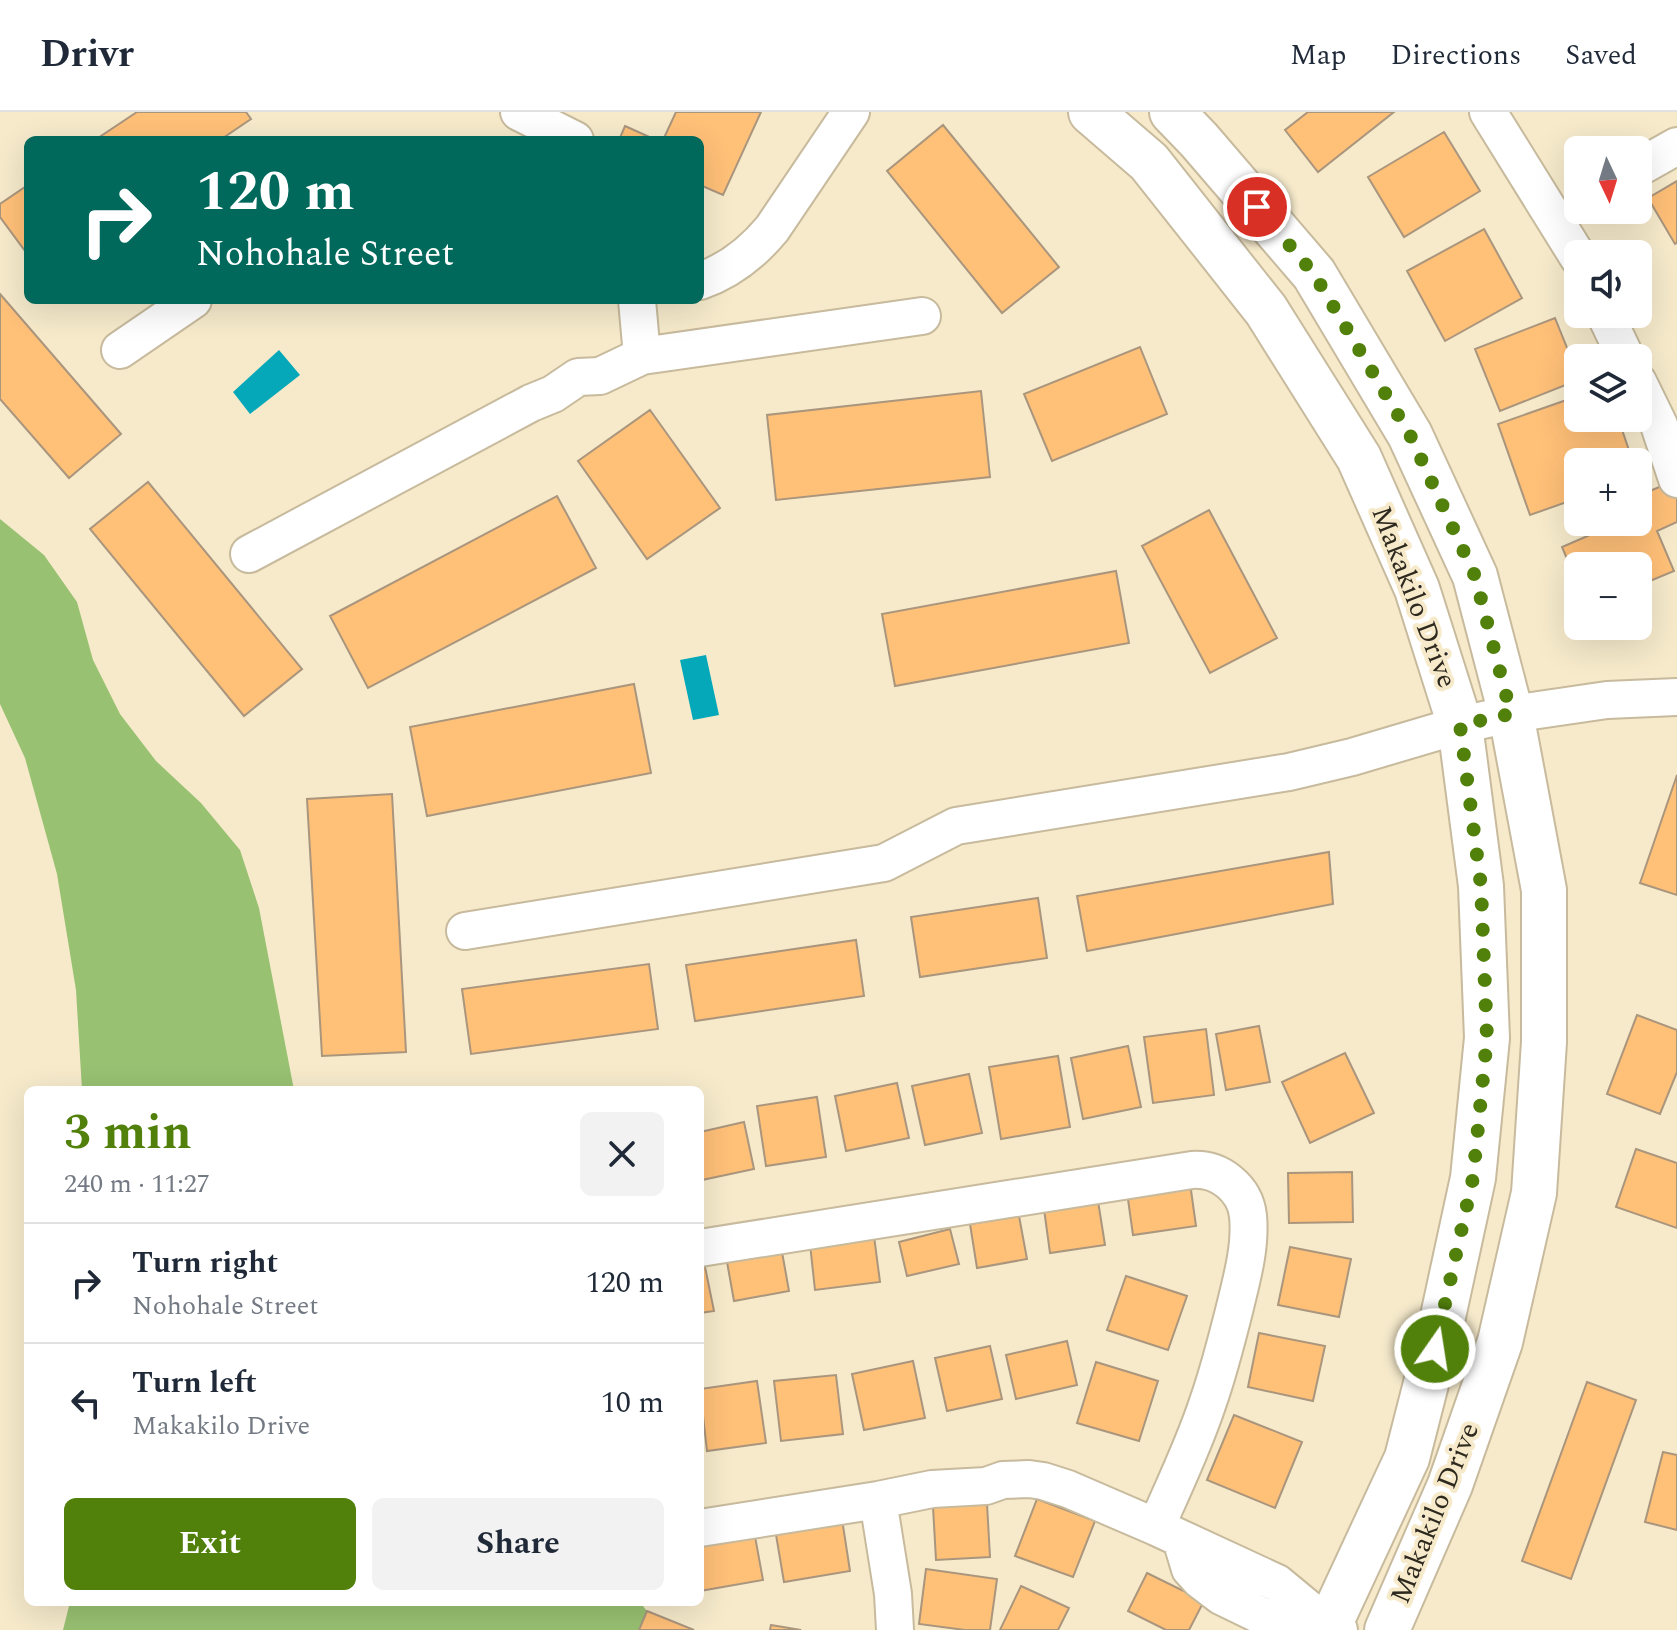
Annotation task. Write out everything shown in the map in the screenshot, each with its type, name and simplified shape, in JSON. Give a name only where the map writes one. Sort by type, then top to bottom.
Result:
[{"type":"main road","name":"Makakilo Drive","points":[[1091,112],[1149,162],[1266,310],[1359,458],[1417,589],[1460,725],[1481,886],[1487,1038],[1473,1178],[1442,1321],[1407,1458],[1332,1629]]},
{"type":"main road","name":"Makakilo Drive","points":[[1172,112],[1314,274],[1410,435],[1475,576],[1511,714],[1544,890],[1544,1042],[1534,1193],[1500,1342],[1450,1485],[1387,1630]]},
{"type":"street","points":[[519,112],[567,136]]},
{"type":"street","points":[[704,279],[735,264],[761,242],[851,112]]},
{"type":"street","points":[[1488,112],[1564,207]]},
{"type":"street","points":[[1652,160],[1677,146]]},
{"type":"street","points":[[120,350],[187,304]]},
{"type":"street","points":[[637,304],[642,356]]},
{"type":"street","points":[[249,554],[553,394],[578,377],[600,376],[642,356],[922,316]]},
{"type":"street","points":[[1652,411],[1676,472]]},
{"type":"street","points":[[465,931],[884,863],[956,826],[1305,769],[1460,725],[1511,714],[1607,700],[1677,697]]},
{"type":"street","points":[[704,1247],[1192,1170],[1209,1172],[1226,1179],[1239,1192],[1248,1214],[1244,1270],[1224,1351],[1169,1533]]},
{"type":"street","points":[[704,1527],[932,1489],[986,1486],[1003,1480],[1029,1479],[1055,1484],[1277,1583],[1332,1629]]},
{"type":"street","points":[[878,1500],[893,1594],[895,1630]]},
{"type":"green space","points":[[0,519],[44,555],[77,602],[93,660],[120,714],[156,761],[201,803],[240,850],[259,908],[293,1086],[82,1086],[76,990],[57,874],[25,758],[0,704]]},
{"type":"green space","points":[[69,1606],[643,1606],[655,1622],[653,1630],[63,1630]]},
{"type":"water","points":[[279,350],[300,375],[250,414],[233,392]]},
{"type":"water","points":[[706,655],[719,715],[693,720],[680,660]]},
{"type":"building","points":[[137,112],[246,112],[251,119],[226,136],[101,136]]},
{"type":"building","points":[[676,112],[761,112],[723,195],[704,187],[704,136],[665,136]]},
{"type":"building","points":[[1308,112],[1394,112],[1318,172],[1285,130]]},
{"type":"building","points":[[943,125],[1059,267],[1002,313],[887,171]]},
{"type":"building","points":[[625,126],[647,136],[621,136]]},
{"type":"building","points":[[1444,132],[1480,191],[1404,237],[1368,177]]},
{"type":"building","points":[[1677,181],[1677,243],[1652,205],[1652,196]]},
{"type":"building","points":[[24,188],[24,250],[0,217],[0,204]]},
{"type":"building","points":[[1484,229],[1522,298],[1445,341],[1407,271]]},
{"type":"building","points":[[0,294],[121,434],[69,478],[0,399]]},
{"type":"building","points":[[1555,318],[1565,344],[1564,386],[1500,411],[1475,349]]},
{"type":"building","points":[[1140,347],[1167,414],[1052,461],[1024,394]]},
{"type":"building","points":[[981,391],[990,477],[776,500],[767,415]]},
{"type":"building","points":[[1564,401],[1564,432],[1623,432],[1628,448],[1564,448],[1564,503],[1530,515],[1498,424]]},
{"type":"building","points":[[650,410],[720,508],[647,559],[578,461]]},
{"type":"building","points":[[148,482],[302,669],[244,716],[90,529]]},
{"type":"building","points":[[1671,482],[1677,496],[1677,522],[1657,531],[1674,571],[1652,580],[1652,552],[1564,552],[1562,547],[1587,536],[1652,536],[1652,490]]},
{"type":"building","points":[[557,496],[596,568],[368,688],[330,616]]},
{"type":"building","points":[[1209,510],[1277,638],[1210,673],[1142,546]]},
{"type":"building","points":[[1116,571],[1129,643],[895,686],[882,614]]},
{"type":"building","points":[[634,684],[651,773],[427,816],[410,727]]},
{"type":"building","points":[[1677,775],[1677,895],[1640,883]]},
{"type":"building","points":[[392,794],[406,1052],[322,1056],[307,799]]},
{"type":"building","points":[[1329,852],[1333,904],[1087,951],[1077,896]]},
{"type":"building","points":[[1038,898],[1047,958],[920,977],[911,917]]},
{"type":"building","points":[[856,940],[864,996],[695,1021],[686,965]]},
{"type":"building","points":[[649,964],[658,1029],[471,1054],[462,989]]},
{"type":"building","points":[[1637,1015],[1677,1030],[1677,1072],[1660,1114],[1607,1094]]},
{"type":"building","points":[[1259,1026],[1270,1082],[1226,1090],[1216,1034]]},
{"type":"building","points":[[1206,1029],[1214,1095],[1153,1103],[1144,1037]]},
{"type":"building","points":[[1128,1046],[1141,1107],[1083,1119],[1071,1058]]},
{"type":"building","points":[[1345,1053],[1374,1113],[1310,1143],[1282,1082]]},
{"type":"building","points":[[1058,1056],[1070,1127],[1001,1139],[989,1067]]},
{"type":"building","points":[[969,1074],[982,1133],[925,1145],[912,1086]]},
{"type":"building","points":[[897,1083],[909,1138],[846,1151],[835,1096]]},
{"type":"building","points":[[817,1097],[826,1157],[766,1166],[757,1106]]},
{"type":"building","points":[[744,1122],[754,1169],[704,1180],[704,1131]]},
{"type":"building","points":[[1636,1149],[1677,1163],[1677,1228],[1616,1207]]},
{"type":"building","points":[[1352,1172],[1353,1222],[1289,1223],[1288,1173]]},
{"type":"building","points":[[1190,1183],[1196,1226],[1133,1235],[1127,1192]]},
{"type":"building","points":[[1098,1201],[1105,1245],[1050,1253],[1044,1209]]},
{"type":"building","points":[[1019,1216],[1027,1259],[977,1268],[970,1224]]},
{"type":"building","points":[[950,1229],[959,1264],[907,1276],[899,1242]]},
{"type":"building","points":[[874,1236],[880,1282],[815,1290],[810,1244]]},
{"type":"building","points":[[1290,1247],[1351,1259],[1339,1317],[1278,1305]]},
{"type":"building","points":[[782,1252],[789,1291],[734,1301],[727,1262]]},
{"type":"building","points":[[704,1262],[714,1311],[704,1312]]},
{"type":"building","points":[[1126,1276],[1187,1296],[1168,1350],[1107,1330]]},
{"type":"building","points":[[1259,1333],[1325,1346],[1313,1401],[1248,1387]]},
{"type":"building","points":[[1067,1341],[1077,1385],[1016,1399],[1006,1355]]},
{"type":"building","points":[[990,1346],[1002,1399],[947,1411],[935,1358]]},
{"type":"building","points":[[913,1361],[925,1418],[864,1430],[852,1374]]},
{"type":"building","points":[[1096,1362],[1158,1381],[1139,1441],[1077,1423]]},
{"type":"building","points":[[836,1375],[843,1434],[781,1441],[774,1381]]},
{"type":"building","points":[[757,1381],[766,1443],[707,1451],[704,1388]]},
{"type":"building","points":[[1587,1382],[1636,1400],[1571,1579],[1522,1561]]},
{"type":"building","points":[[1234,1415],[1302,1442],[1275,1508],[1207,1480]]},
{"type":"building","points":[[1663,1452],[1677,1455],[1677,1530],[1645,1522]]},
{"type":"building","points":[[986,1486],[990,1557],[936,1560],[932,1489]]},
{"type":"building","points":[[1037,1499],[1095,1521],[1073,1577],[1015,1556]]},
{"type":"building","points":[[840,1506],[850,1571],[784,1582],[773,1517]]},
{"type":"building","points":[[754,1531],[763,1580],[704,1590],[704,1540]]},
{"type":"building","points":[[926,1569],[997,1579],[990,1630],[919,1624]]},
{"type":"building","points":[[1147,1573],[1204,1601],[1189,1630],[1166,1630],[1128,1611]]},
{"type":"building","points":[[1021,1586],[1069,1608],[1058,1630],[1000,1630]]},
{"type":"building","points":[[647,1611],[694,1630],[639,1630]]},
{"type":"building","points":[[771,1625],[801,1630],[770,1630]]},
{"type":"route","points":[[1257,207],[1314,274],[1410,435],[1475,576],[1511,714],[1460,725],[1481,886],[1487,1038],[1473,1178],[1435,1349]]}]
